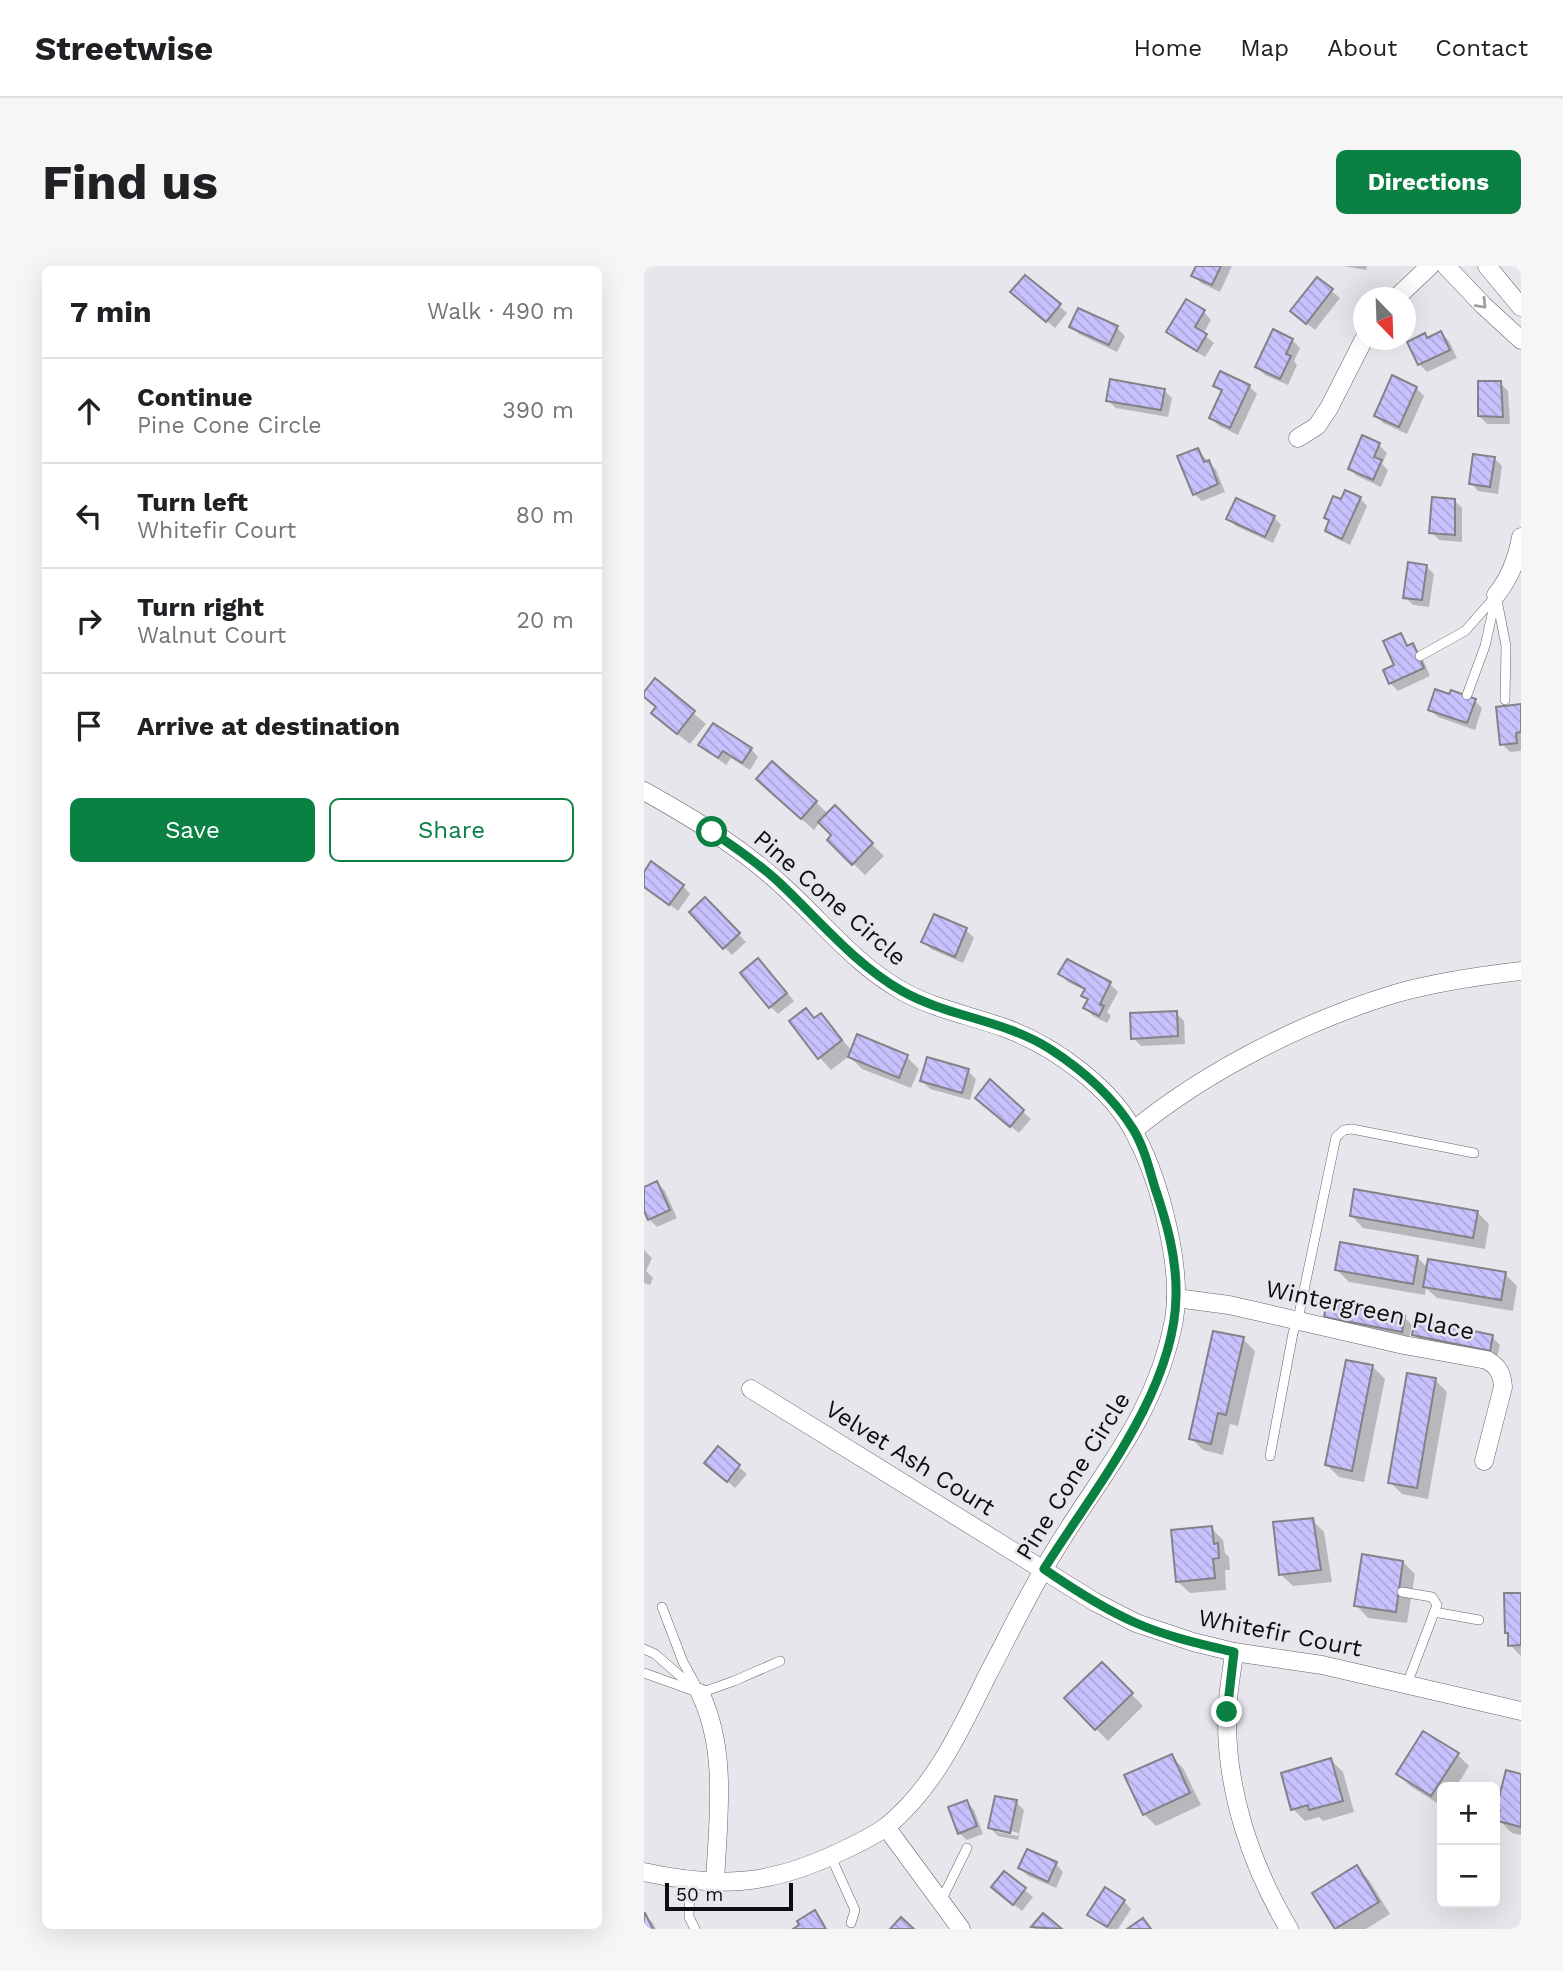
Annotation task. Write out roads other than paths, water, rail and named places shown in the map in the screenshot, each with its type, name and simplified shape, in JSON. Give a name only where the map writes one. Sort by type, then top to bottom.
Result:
[{"type":"street","points":[[1408,287],[1430,266]]},
{"type":"street","points":[[1446,266],[1521,340]]},
{"type":"street","points":[[1487,266],[1521,307]]},
{"type":"street","points":[[1298,438],[1317,426],[1329,408],[1358,350]]},
{"type":"street","points":[[1496,595],[1506,583],[1515,563],[1521,537]]},
{"type":"street","name":"Pine Cone Circle","points":[[644,791],[740,850],[785,887],[855,958],[902,991],[1015,1032],[1049,1048],[1094,1084],[1134,1130],[1145,1153],[1167,1229],[1175,1271],[1176,1298],[1175,1315],[1162,1367],[1142,1415],[1044,1569],[964,1723],[919,1793],[886,1827],[831,1857],[762,1880],[715,1882],[644,1872]]},
{"type":"street","points":[[1134,1130],[1158,1110],[1241,1059],[1350,1009],[1455,979],[1521,971]]},
{"type":"street","name":"Wintergreen Place","points":[[1176,1298],[1229,1305],[1404,1345],[1487,1360],[1494,1364],[1502,1375],[1503,1387],[1484,1461]]},
{"type":"street","name":"Velvet Ash Court","points":[[751,1389],[1044,1569]]},
{"type":"street","name":"Whitefir Court","points":[[1044,1569],[1095,1602],[1136,1623],[1193,1643],[1234,1652],[1290,1659],[1521,1711]]},
{"type":"street","points":[[1234,1652],[1227,1736],[1235,1793],[1260,1875],[1289,1929]]},
{"type":"street","points":[[700,1693],[709,1712],[717,1744],[715,1882]]},
{"type":"street","points":[[886,1827],[961,1929]]},
{"type":"lane","points":[[1420,656],[1465,631],[1496,595]]},
{"type":"lane","points":[[1467,695],[1485,646],[1496,595]]},
{"type":"lane","points":[[1496,595],[1506,646],[1506,700]]},
{"type":"lane","points":[[1270,1455],[1293,1333],[1336,1137],[1344,1130],[1352,1129],[1474,1153]]},
{"type":"lane","points":[[1402,1592],[1432,1597],[1437,1605],[1407,1684]]},
{"type":"lane","points":[[662,1607],[683,1662],[700,1693]]},
{"type":"lane","points":[[1434,1612],[1479,1620]]},
{"type":"lane","points":[[644,1649],[655,1654],[700,1693]]},
{"type":"lane","points":[[644,1674],[700,1693],[780,1661]]},
{"type":"lane","points":[[940,1903],[967,1848]]},
{"type":"lane","points":[[831,1857],[855,1910],[851,1923]]},
{"type":"lane","points":[[690,1880],[689,1917],[695,1929]]}]
